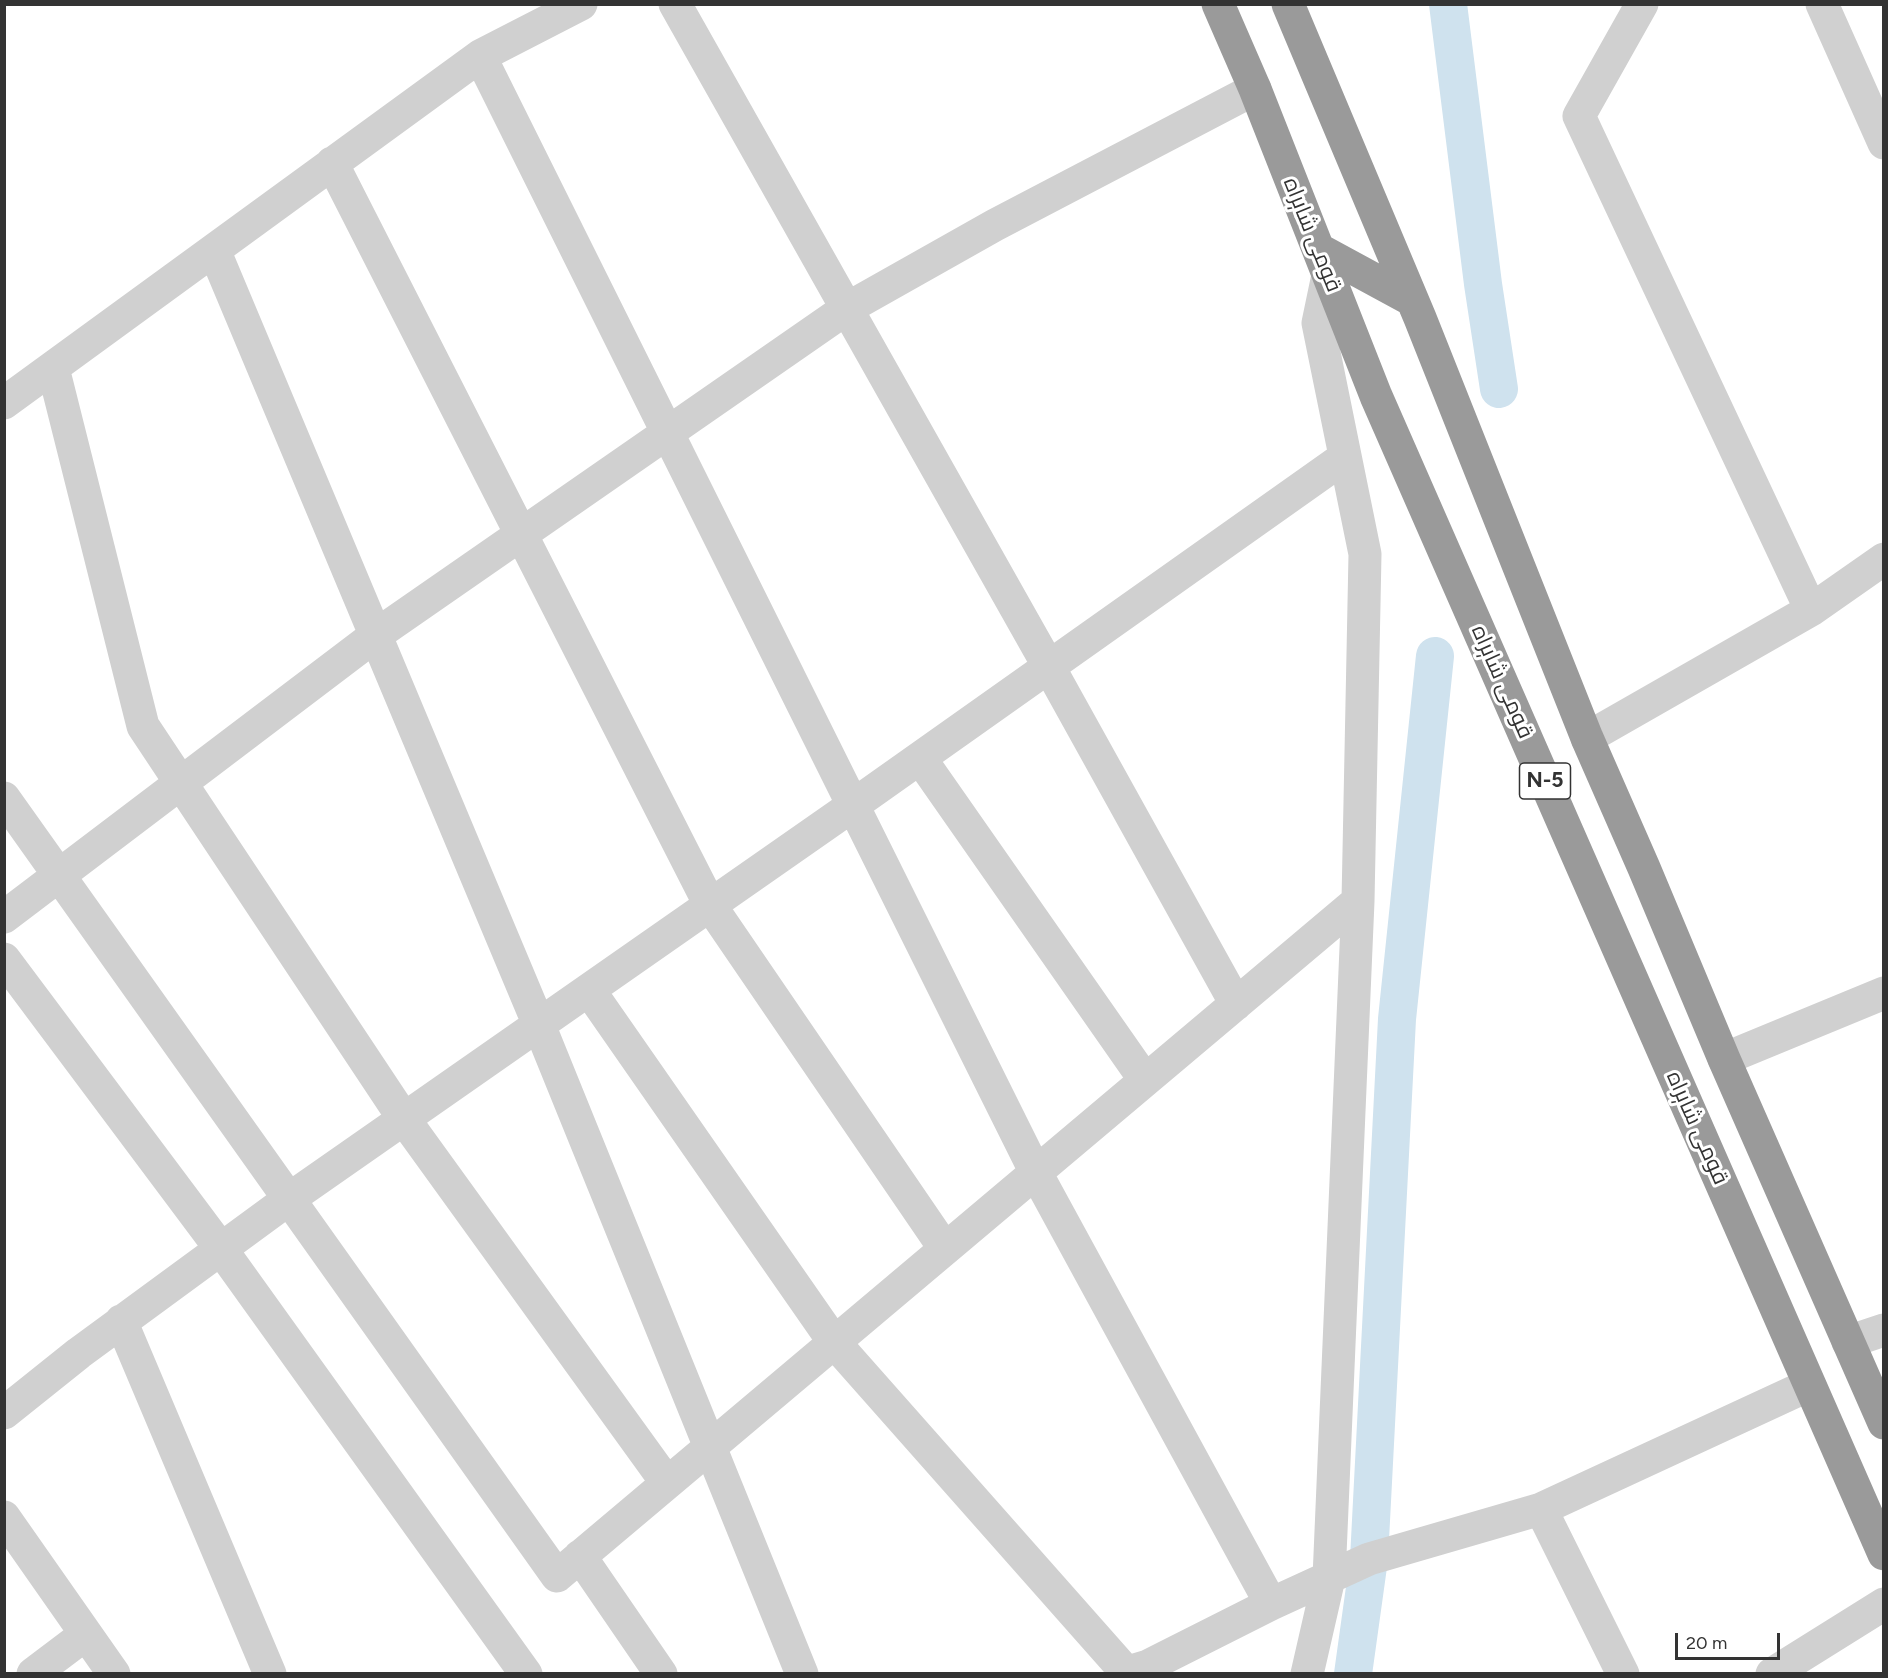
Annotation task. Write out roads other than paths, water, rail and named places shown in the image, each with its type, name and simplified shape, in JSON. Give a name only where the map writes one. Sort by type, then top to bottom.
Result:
[{"type":"highway","name":"قومی شاہراہ","points":[[1218,4],[1255,89],[1376,396],[1884,1554]]},
{"type":"highway","name":"N-5","points":[[1288,4],[1412,300],[1587,738],[1724,1059],[1884,1422]]},
{"type":"highway","points":[[1323,262],[1412,300]]},
{"type":"street","points":[[4,403],[480,56],[581,4]]},
{"type":"street","points":[[675,4],[1236,1004]]},
{"type":"street","points":[[1642,4],[1579,116],[1811,610]]},
{"type":"street","points":[[1822,4],[1884,143]]},
{"type":"street","points":[[480,56],[1036,1173],[1271,1604]]},
{"type":"street","points":[[4,917],[376,635],[846,309],[995,225],[1255,89]]},
{"type":"street","points":[[332,163],[710,905],[945,1249]]},
{"type":"street","points":[[214,249],[538,1025],[802,1674]]},
{"type":"street","points":[[1307,1674],[1329,1578],[1358,901],[1365,554],[1318,323],[1323,262]]},
{"type":"street","points":[[52,368],[143,726],[404,1119],[667,1483]]},
{"type":"street","points":[[4,1413],[79,1353],[289,1199],[852,806],[1345,457]]},
{"type":"street","points":[[1587,738],[1811,610],[1884,559]]},
{"type":"street","points":[[920,758],[1146,1080]]},
{"type":"street","points":[[4,798],[557,1576],[1358,901]]},
{"type":"street","points":[[4,959],[221,1249],[526,1674]]},
{"type":"street","points":[[589,990],[834,1342],[1136,1671],[1271,1604],[1369,1559],[1541,1509],[1809,1385]]},
{"type":"street","points":[[1724,1059],[1884,993]]},
{"type":"street","points":[[121,1322],[270,1674]]},
{"type":"street","points":[[1848,1342],[1884,1330]]},
{"type":"street","points":[[1541,1509],[1623,1674]]},
{"type":"street","points":[[4,1517],[114,1674]]},
{"type":"street","points":[[580,1556],[661,1674]]},
{"type":"street","points":[[1772,1674],[1884,1604]]},
{"type":"street","points":[[33,1674],[86,1634]]},
{"type":"waterway","points":[[1448,4],[1483,284],[1499,389]]},
{"type":"waterway","points":[[1353,1674],[1369,1559],[1397,1019],[1435,656]]}]
